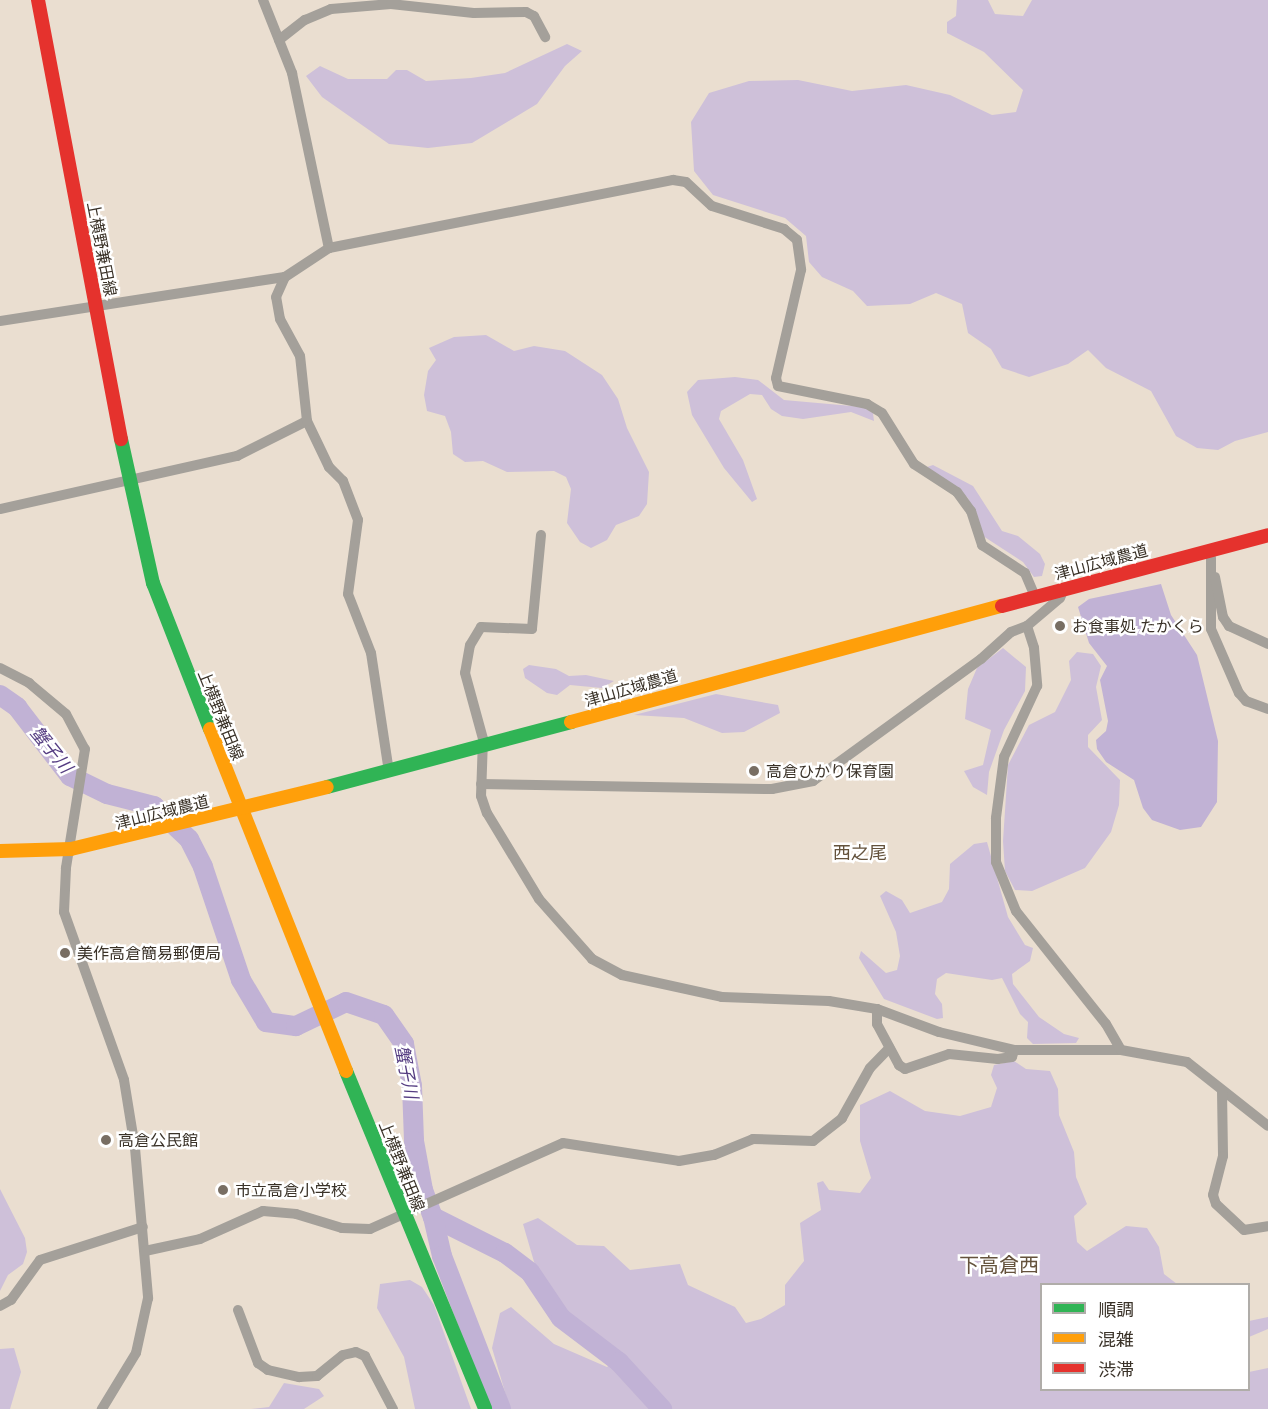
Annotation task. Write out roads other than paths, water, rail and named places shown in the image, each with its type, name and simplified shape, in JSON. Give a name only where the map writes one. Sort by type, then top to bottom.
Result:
[{"type":"main road","name":"上横野兼田線","points":[[38,0],[129,479],[166,624],[319,1006],[485,1409]]},
{"type":"main road","name":"津山広域農道","points":[[0,851],[71,849],[242,810],[483,747],[1035,596],[1210,554],[1268,535]]},
{"type":"street","points":[[263,0],[299,100],[329,248]]},
{"type":"street","points":[[279,40],[305,20],[343,6],[405,4],[474,13],[508,5],[534,16],[545,37]]},
{"type":"street","points":[[0,321],[285,277],[329,248],[673,180],[686,182],[712,206],[784,229],[797,240],[801,270],[776,378],[778,386],[867,404],[882,413],[914,464],[957,492],[971,511],[982,545],[1025,573],[1035,596]]},
{"type":"street","points":[[285,277],[276,297],[278,310],[300,356],[308,421],[329,466],[348,490],[358,520],[348,594],[371,653],[389,772]]},
{"type":"street","points":[[0,509],[237,456],[308,421]]},
{"type":"street","points":[[541,535],[532,629],[482,627],[470,645],[465,673],[483,747],[481,796],[499,838],[539,899],[591,959],[606,969],[658,985],[722,997],[829,1001],[877,1009],[946,1034],[1014,1050],[1121,1050],[1187,1062],[1268,1126]]},
{"type":"street","points":[[1210,554],[1223,617],[1241,634],[1268,644]]},
{"type":"street","points":[[1210,554],[1211,629],[1239,693],[1246,701],[1268,709]]},
{"type":"street","points":[[481,784],[772,789],[813,781],[981,659],[1011,632],[1027,626],[1060,598],[1064,589]]},
{"type":"street","points":[[1027,626],[1034,648],[1037,686],[1004,757],[996,818],[996,862],[1016,911],[1106,1024],[1121,1050]]},
{"type":"street","points":[[0,668],[29,683],[66,714],[85,749],[83,774],[64,886],[64,912],[124,1080],[143,1227],[148,1298],[143,1335],[102,1409]]},
{"type":"street","points":[[877,1009],[877,1024],[889,1048],[905,1069],[949,1054],[998,1059],[1012,1057],[1014,1050]]},
{"type":"street","points":[[145,1251],[200,1239],[263,1211],[296,1214],[355,1229],[370,1229],[405,1216],[435,1200],[563,1143],[679,1161],[705,1158],[753,1139],[813,1141],[842,1118],[870,1068],[889,1048]]},
{"type":"street","points":[[1222,1091],[1223,1156],[1213,1195],[1244,1230],[1268,1226]]},
{"type":"street","points":[[0,1306],[11,1300],[40,1260],[143,1227]]},
{"type":"street","points":[[238,1310],[258,1363],[268,1370],[299,1377],[317,1376],[344,1355],[356,1352],[365,1356],[393,1409]]},
{"type":"waterway","name":"蟹子川","points":[[0,695],[17,707],[70,776],[107,794],[154,806],[189,839],[203,867],[241,980],[266,1022],[296,1026],[346,1002],[384,1015],[404,1044],[412,1086],[414,1141],[423,1190],[433,1217],[505,1253],[530,1272],[561,1318],[619,1362],[662,1409]]},
{"type":"waterway","points":[[433,1217],[442,1256],[501,1409]]},
{"type":"place","name":"お食事処 たかくら","points":[[1060,626]]},
{"type":"place","name":"高倉ひかり保育園","points":[[754,771]]},
{"type":"place","name":"美作高倉簡易郵便局","points":[[65,953]]},
{"type":"place","name":"高倉公民館","points":[[106,1140]]},
{"type":"place","name":"市立高倉小学校","points":[[223,1190]]},
{"type":"district","name":"西之尾","points":[[860,853]]},
{"type":"district","name":"下高倉西","points":[[999,1265]]}]
